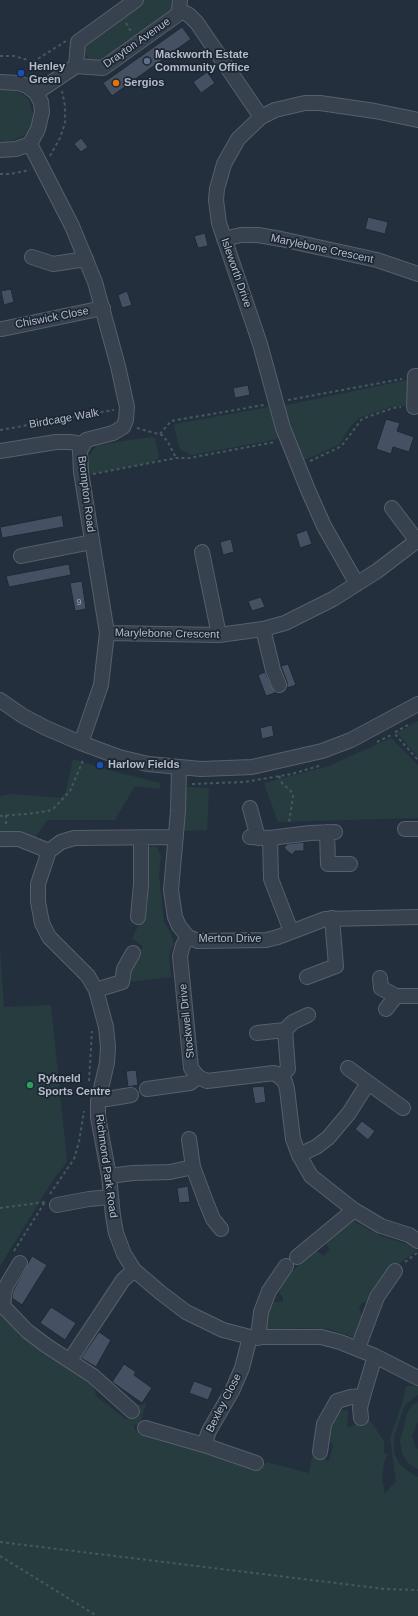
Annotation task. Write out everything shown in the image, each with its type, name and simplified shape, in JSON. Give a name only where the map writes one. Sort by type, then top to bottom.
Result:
[{"type":"street","points":[[36,94],[76,66],[78,42],[83,37],[136,0]]},
{"type":"street","name":"Drayton Avenue","points":[[76,66],[103,68],[177,15],[180,5]]},
{"type":"street","name":"Drayton Avenue","points":[[180,5],[197,23],[261,117]]},
{"type":"street","points":[[0,82],[18,83],[28,86],[41,102],[41,120],[30,144],[16,149],[0,150]]},
{"type":"street","name":"Isleworth Drive","points":[[357,584],[324,526],[288,440],[242,290],[224,238],[217,211],[217,189],[230,151],[238,139],[261,117],[275,110],[305,103],[320,103],[375,111],[418,120]]},
{"type":"street","points":[[30,144],[59,198],[86,259],[103,308],[127,407],[124,424]]},
{"type":"street","name":"Marylebone Crescent","points":[[224,238],[241,235],[258,235],[282,239],[378,260],[418,274]]},
{"type":"street","points":[[32,257],[53,264],[86,259]]},
{"type":"street","name":"Chiswick Close","points":[[2,328],[103,308]]},
{"type":"street","points":[[414,407],[417,376]]},
{"type":"street","name":"Brompton Road","points":[[84,745],[101,685],[107,632],[92,542],[80,454],[82,444],[89,438],[117,432],[123,427],[124,424]]},
{"type":"street","name":"Birdcage Walk","points":[[0,451],[56,442],[82,444]]},
{"type":"street","points":[[392,508],[418,540]]},
{"type":"street","name":"Marylebone Crescent","points":[[107,632],[219,636],[263,629],[285,623],[333,599],[357,584],[418,540]]},
{"type":"street","points":[[21,556],[92,542]]},
{"type":"street","points":[[202,552],[219,636]]},
{"type":"street","points":[[263,629],[273,670],[279,685]]},
{"type":"street","points":[[0,700],[23,716],[84,745],[119,757],[148,764],[178,768],[252,767],[297,758],[351,740],[418,704]]},
{"type":"street","name":"Merton Drive","points":[[178,768],[176,837],[171,890],[175,917],[179,926],[188,937],[198,941],[266,940],[316,921],[332,918],[418,917]]},
{"type":"street","points":[[250,808],[271,879],[291,931]]},
{"type":"street","points":[[260,838],[331,832],[328,864],[350,864]]},
{"type":"street","points":[[0,839],[19,839],[49,851],[61,842],[74,838],[176,837]]},
{"type":"street","points":[[138,917],[141,885],[141,838]]},
{"type":"street","name":"Richmond Park Road","points":[[49,851],[38,884],[38,902],[42,923],[49,937],[88,976],[96,990],[106,1027],[108,1047],[107,1063],[99,1097],[98,1117],[109,1176],[116,1232],[124,1254],[134,1270],[186,1312],[223,1330],[254,1338],[321,1337],[358,1348],[418,1378]]},
{"type":"street","points":[[307,976],[336,966],[332,918]]},
{"type":"street","name":"Stockwell Drive","points":[[188,937],[183,945],[180,956],[191,1068],[198,1077]]},
{"type":"street","points":[[96,990],[122,982],[124,969],[133,953]]},
{"type":"street","points":[[380,978],[381,988],[396,996],[418,996]]},
{"type":"street","points":[[386,1009],[396,996]]},
{"type":"street","points":[[256,1033],[285,1030],[293,1022],[308,1015]]},
{"type":"street","points":[[280,1077],[288,1068],[285,1030]]},
{"type":"street","points":[[348,1068],[404,1108]]},
{"type":"street","points":[[146,1089],[190,1083],[198,1077],[206,1081],[274,1074],[280,1077],[285,1082],[287,1089],[293,1139],[298,1155],[311,1176],[354,1210],[381,1226],[409,1235],[418,1240]]},
{"type":"street","points":[[298,1155],[316,1147],[328,1138],[349,1113],[368,1083]]},
{"type":"street","points":[[99,1097],[107,1098],[131,1095]]},
{"type":"street","points":[[189,1139],[193,1167],[213,1219],[221,1229]]},
{"type":"street","points":[[109,1176],[133,1172],[170,1172],[193,1167]]},
{"type":"street","points":[[51,1204],[111,1197]]},
{"type":"street","points":[[297,1257],[354,1210]]},
{"type":"street","points":[[16,1260],[5,1288],[3,1306],[27,1331],[93,1376],[132,1411]]},
{"type":"street","name":"Bexley Close","points":[[204,1445],[209,1430],[232,1391],[242,1368],[254,1338],[261,1312],[269,1291],[286,1266]]},
{"type":"street","points":[[70,1360],[123,1280],[134,1270]]},
{"type":"street","points":[[358,1348],[377,1297],[395,1271]]},
{"type":"street","points":[[361,1418],[360,1408],[375,1356]]},
{"type":"street","points":[[320,1452],[324,1424],[331,1409],[337,1401],[351,1397],[363,1396]]},
{"type":"street","name":"Bexley Close","points":[[145,1428],[204,1445],[256,1464]]},
{"type":"path","points":[[119,12],[139,43]]},
{"type":"path","points":[[34,62],[74,35],[83,37]]},
{"type":"path","points":[[160,434],[171,421],[417,376]]},
{"type":"path","name":"Birdcage Walk","points":[[0,430],[127,407]]},
{"type":"path","points":[[298,466],[338,448],[362,419],[393,408],[414,407]]},
{"type":"path","points":[[124,424],[160,434],[168,442],[176,458]]},
{"type":"path","points":[[82,476],[176,458],[189,458],[288,440]]},
{"type":"path","points":[[412,723],[394,733],[418,760]]},
{"type":"path","points":[[0,816],[48,811],[57,806],[68,795],[74,783],[84,745]]},
{"type":"path","points":[[279,776],[282,783],[291,791],[293,796],[293,835]]},
{"type":"path","points":[[88,1087],[93,1024]]},
{"type":"path","points":[[16,1260],[51,1204],[74,1159],[79,1142],[84,1111]]},
{"type":"path","points":[[0,1208],[51,1204]]},
{"type":"path","points":[[395,1271],[418,1252]]},
{"type":"path","points":[[0,1542],[385,1589],[418,1590]]},
{"type":"path","points":[[0,1556],[97,1616]]},
{"type":"green space","points":[[144,0],[171,0],[173,8],[169,15],[102,61],[89,60],[83,48],[88,39]]},
{"type":"green space","points":[[12,89],[25,96],[29,100],[33,114],[31,126],[26,134],[17,139],[5,142],[0,141],[0,90]]},
{"type":"green space","points":[[412,379],[411,405],[391,407],[359,418],[350,427],[339,445],[304,460],[282,406]]},
{"type":"green space","points":[[269,407],[278,439],[192,455],[181,450],[179,446],[174,427],[176,424]]},
{"type":"green space","points":[[151,437],[155,438],[159,458],[153,462],[86,475],[85,462],[97,445]]},
{"type":"green space","points":[[418,721],[418,757],[397,733]]},
{"type":"green space","points":[[391,738],[418,765],[418,818],[278,822],[264,783],[329,766]]},
{"type":"green space","points":[[73,759],[160,783],[160,789],[135,786],[115,820],[47,820],[27,850],[21,847],[0,848],[0,796],[13,794],[61,798],[66,791]]},
{"type":"green space","points":[[186,787],[209,788],[207,830],[183,831]]},
{"type":"green space","points":[[145,846],[157,847],[161,856],[159,876],[164,922],[174,943],[169,955],[171,977],[129,982],[127,974],[143,946],[132,939],[148,905]]},
{"type":"green space","name":"Rykneld Sports Centre","points":[[0,947],[4,1007],[51,1005],[67,1162],[53,1180],[0,1266]]},
{"type":"green space","points":[[351,1220],[381,1236],[404,1243],[418,1250],[397,1265],[367,1303],[362,1302],[359,1308],[362,1316],[356,1338],[329,1329],[302,1328],[264,1330],[265,1318],[273,1302],[283,1302],[283,1297],[279,1293],[281,1282],[315,1250],[324,1256],[330,1249],[326,1244],[330,1236]]},
{"type":"green space","points":[[0,1311],[18,1335],[93,1383],[96,1396],[127,1420],[139,1404],[141,1406],[144,1403],[146,1404],[140,1424],[133,1425],[136,1431],[179,1442],[261,1470],[266,1462],[309,1473],[312,1457],[329,1460],[333,1446],[327,1437],[333,1413],[337,1410],[348,1411],[347,1428],[369,1419],[384,1441],[384,1453],[388,1454],[384,1463],[382,1479],[385,1494],[396,1481],[390,1438],[402,1404],[406,1386],[418,1386],[418,1395],[405,1405],[394,1436],[394,1453],[398,1462],[406,1470],[418,1477],[418,1616],[0,1616]]},
{"type":"green space","points":[[418,1402],[418,1422],[412,1436],[416,1448],[418,1449],[418,1469],[409,1464],[402,1453],[400,1441],[407,1413],[412,1405]]},
{"type":"building","points":[[182,27],[191,39],[112,96],[103,83]]},
{"type":"building","points":[[207,72],[215,83],[201,93],[193,82]]},
{"type":"building","points":[[81,138],[88,147],[81,152],[74,144]]},
{"type":"building","points":[[368,217],[388,222],[385,234],[365,229]]},
{"type":"building","points":[[205,233],[208,246],[198,248],[194,236]]},
{"type":"building","points":[[11,289],[14,302],[4,305],[1,291]]},
{"type":"building","points":[[127,291],[132,305],[122,308],[118,295]]},
{"type":"building","points":[[248,385],[250,395],[235,398],[233,388]]},
{"type":"building","points":[[386,419],[400,423],[397,431],[414,437],[409,452],[393,447],[391,454],[376,449]]},
{"type":"building","points":[[62,515],[64,527],[2,538],[0,527]]},
{"type":"building","points":[[307,530],[312,544],[300,548],[296,534]]},
{"type":"building","points":[[231,539],[234,552],[223,555],[220,542]]},
{"type":"building","points":[[69,564],[71,575],[9,587],[6,576]]},
{"type":"building","points":[[82,581],[86,609],[75,611],[70,583]]},
{"type":"building","points":[[261,597],[265,607],[252,611],[248,601]]},
{"type":"building","points":[[288,664],[296,685],[287,688],[287,682],[281,666]]},
{"type":"building","points":[[265,672],[275,693],[266,696],[258,675]]},
{"type":"building","points":[[272,725],[274,736],[262,739],[260,728]]},
{"type":"building","points":[[304,842],[304,851],[295,851],[292,855],[284,848],[287,844]]},
{"type":"building","points":[[136,1070],[138,1085],[128,1087],[126,1071]]},
{"type":"building","points":[[264,1086],[266,1102],[255,1104],[252,1087]]},
{"type":"building","points":[[362,1121],[375,1131],[368,1140],[355,1129]]},
{"type":"building","points":[[188,1186],[190,1202],[179,1203],[177,1188]]},
{"type":"building","points":[[32,1256],[47,1265],[22,1305],[12,1298],[13,1291]]},
{"type":"building","points":[[51,1307],[76,1323],[65,1340],[40,1323]]},
{"type":"building","points":[[99,1332],[111,1340],[96,1367],[81,1358]]},
{"type":"building","points":[[124,1364],[136,1372],[134,1375],[152,1388],[142,1403],[112,1382]]},
{"type":"building","points":[[194,1381],[213,1388],[208,1400],[189,1393]]},
{"type":"place","name":"Mackworth Estate Community Office","points":[[147,61]]},
{"type":"place","name":"Henley Green","points":[[21,73]]},
{"type":"place","name":"Sergios","points":[[116,83]]},
{"type":"place","name":"Harlow Fields","points":[[100,765]]},
{"type":"place","name":"Rykneld Sports Centre","points":[[30,1085]]}]
